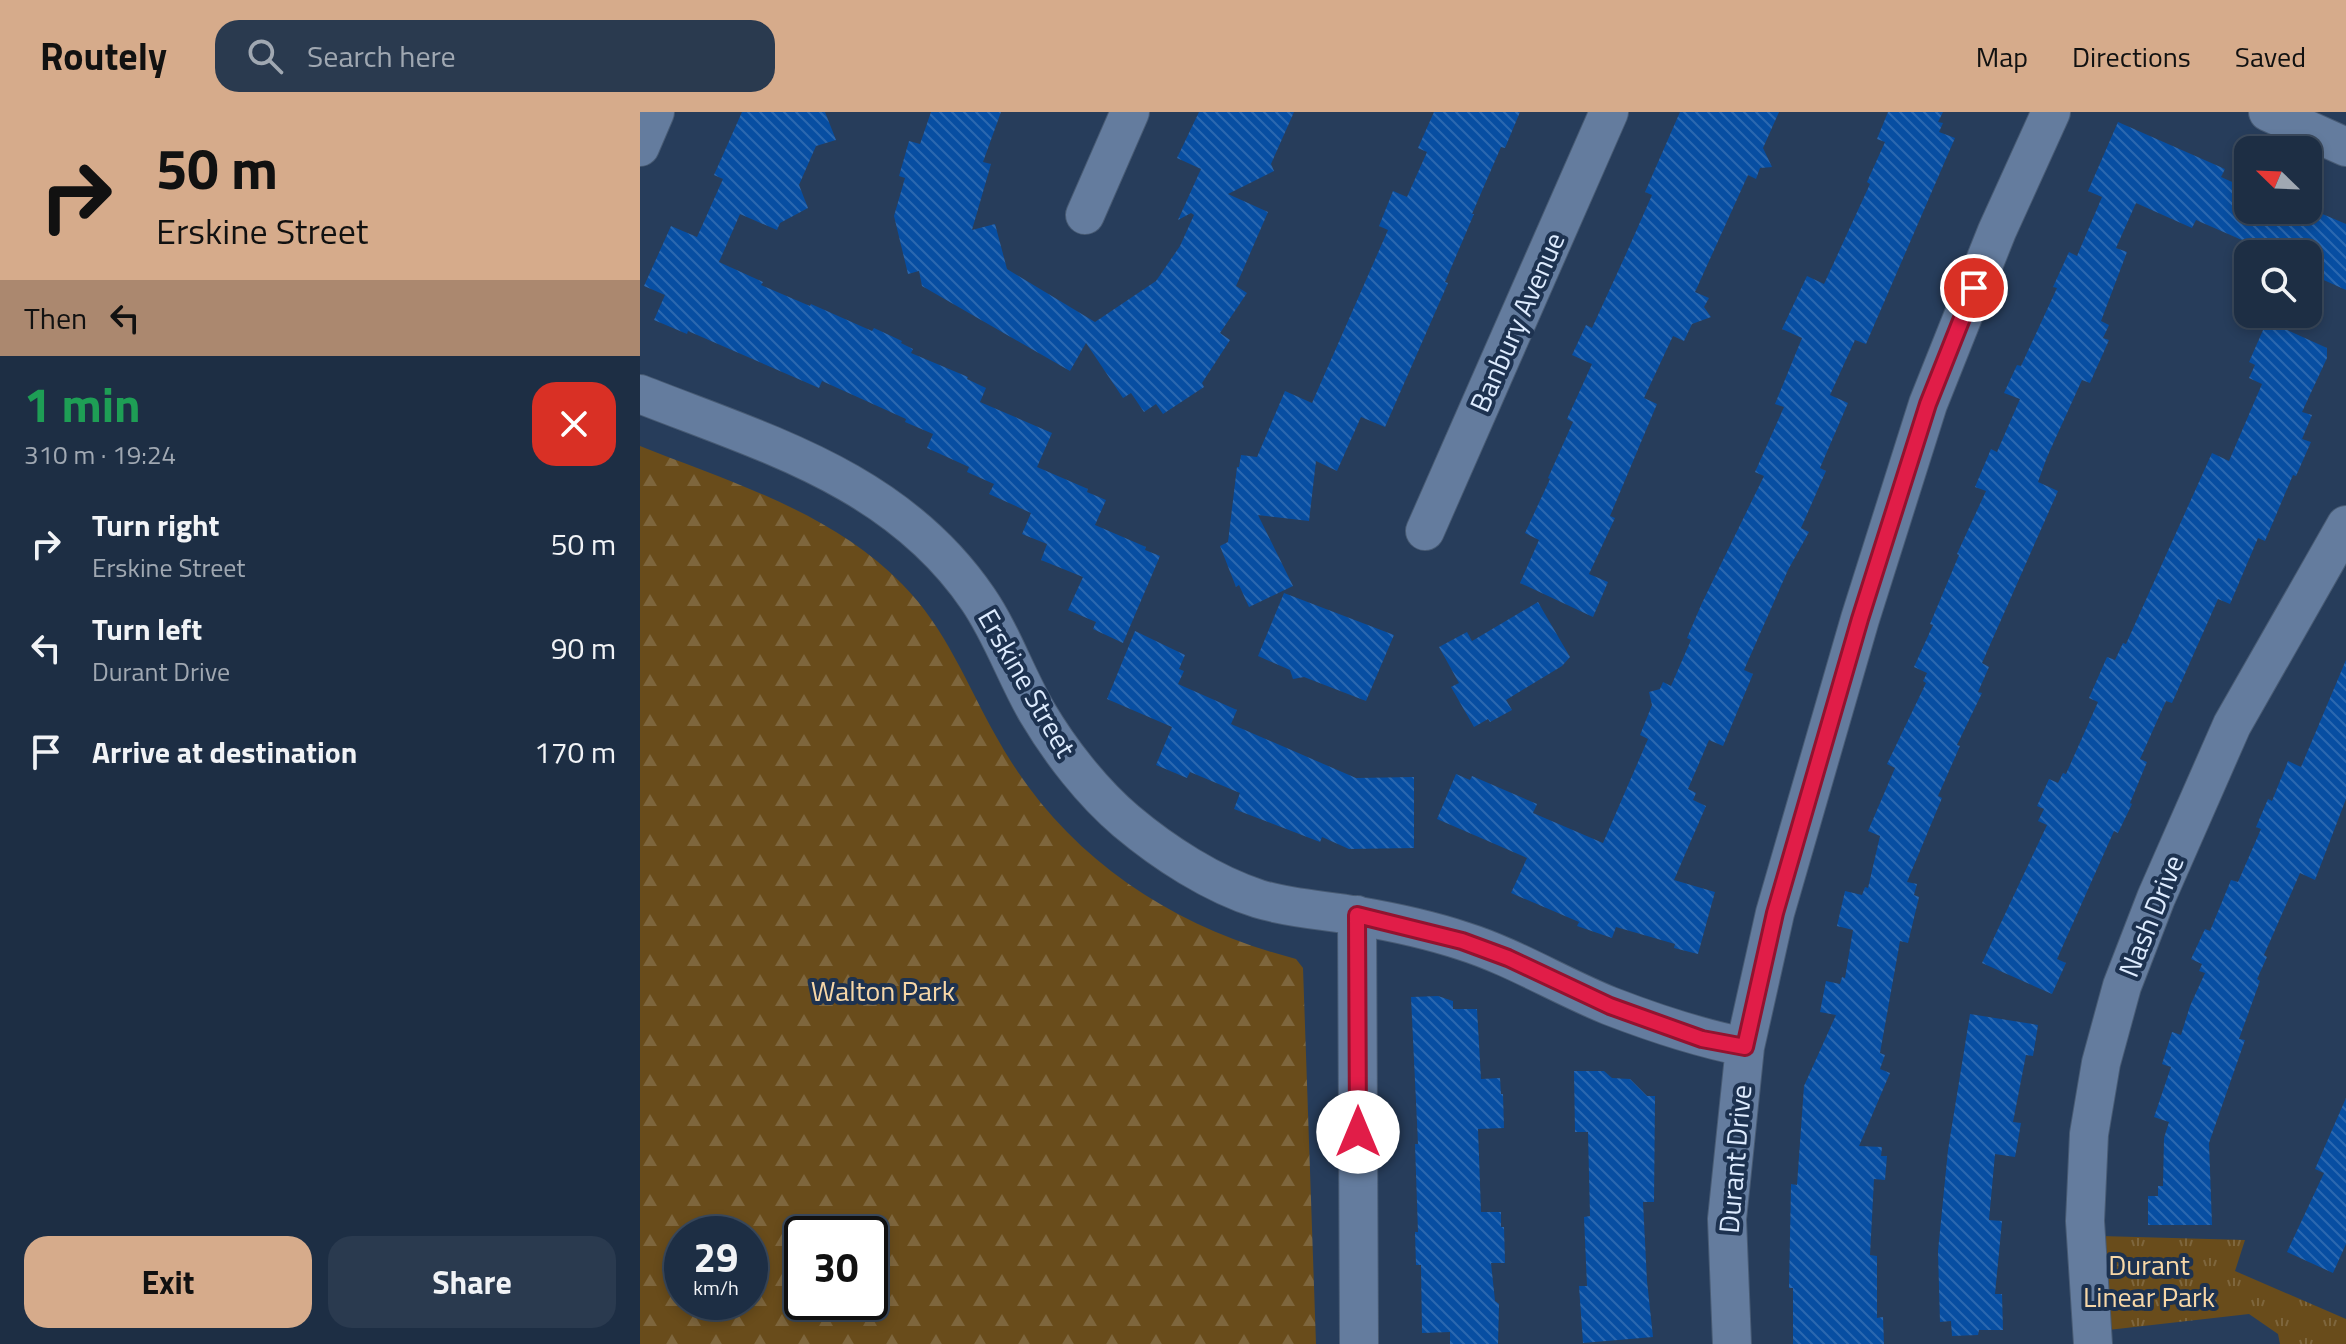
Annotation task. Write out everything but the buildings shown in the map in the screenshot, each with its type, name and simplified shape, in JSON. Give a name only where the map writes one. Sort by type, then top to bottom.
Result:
[{"type":"street","points":[[640,147],[655,112]]},
{"type":"street","points":[[1085,215],[1130,112]]},
{"type":"street","name":"Banbury Avenue","points":[[1425,531],[1609,112]]},
{"type":"street","name":"Durant Drive","points":[[1732,1344],[1727,1219],[1745,1047],[1775,913],[1816,766],[1928,404],[1997,231],[2051,112]]},
{"type":"street","points":[[2268,112],[2346,147]]},
{"type":"street","name":"Erskine Street","points":[[640,394],[831,472],[880,500],[920,531],[979,600],[1037,712],[1066,754],[1125,820],[1169,853],[1257,898],[1306,910],[1357,915],[1462,941],[1508,958],[1610,1006],[1702,1039],[1745,1047]]},
{"type":"street","name":"Nash Drive","points":[[2093,1344],[2085,1221],[2089,1134],[2101,1063],[2122,986],[2156,898],[2232,725],[2346,525]]},
{"type":"street","points":[[1357,915],[1359,1344]]},
{"type":"green space","name":"Walton Park","points":[[640,446],[744,486],[812,518],[874,559],[902,584],[931,619],[1023,780],[1053,817],[1087,851],[1123,880],[1163,905],[1249,945],[1296,959],[1303,968],[1316,1344],[640,1344]]},
{"type":"green space","name":"Durant Linear Park","points":[[2100,1236],[2245,1240],[2235,1271],[2346,1319],[2346,1344],[2280,1344],[2278,1334],[2249,1314],[2108,1330]]},
{"type":"route","points":[[1358,1132],[1357,915],[1462,941],[1508,958],[1610,1006],[1702,1039],[1745,1047],[1775,913],[1860,619],[1928,404],[1974,288]]}]
